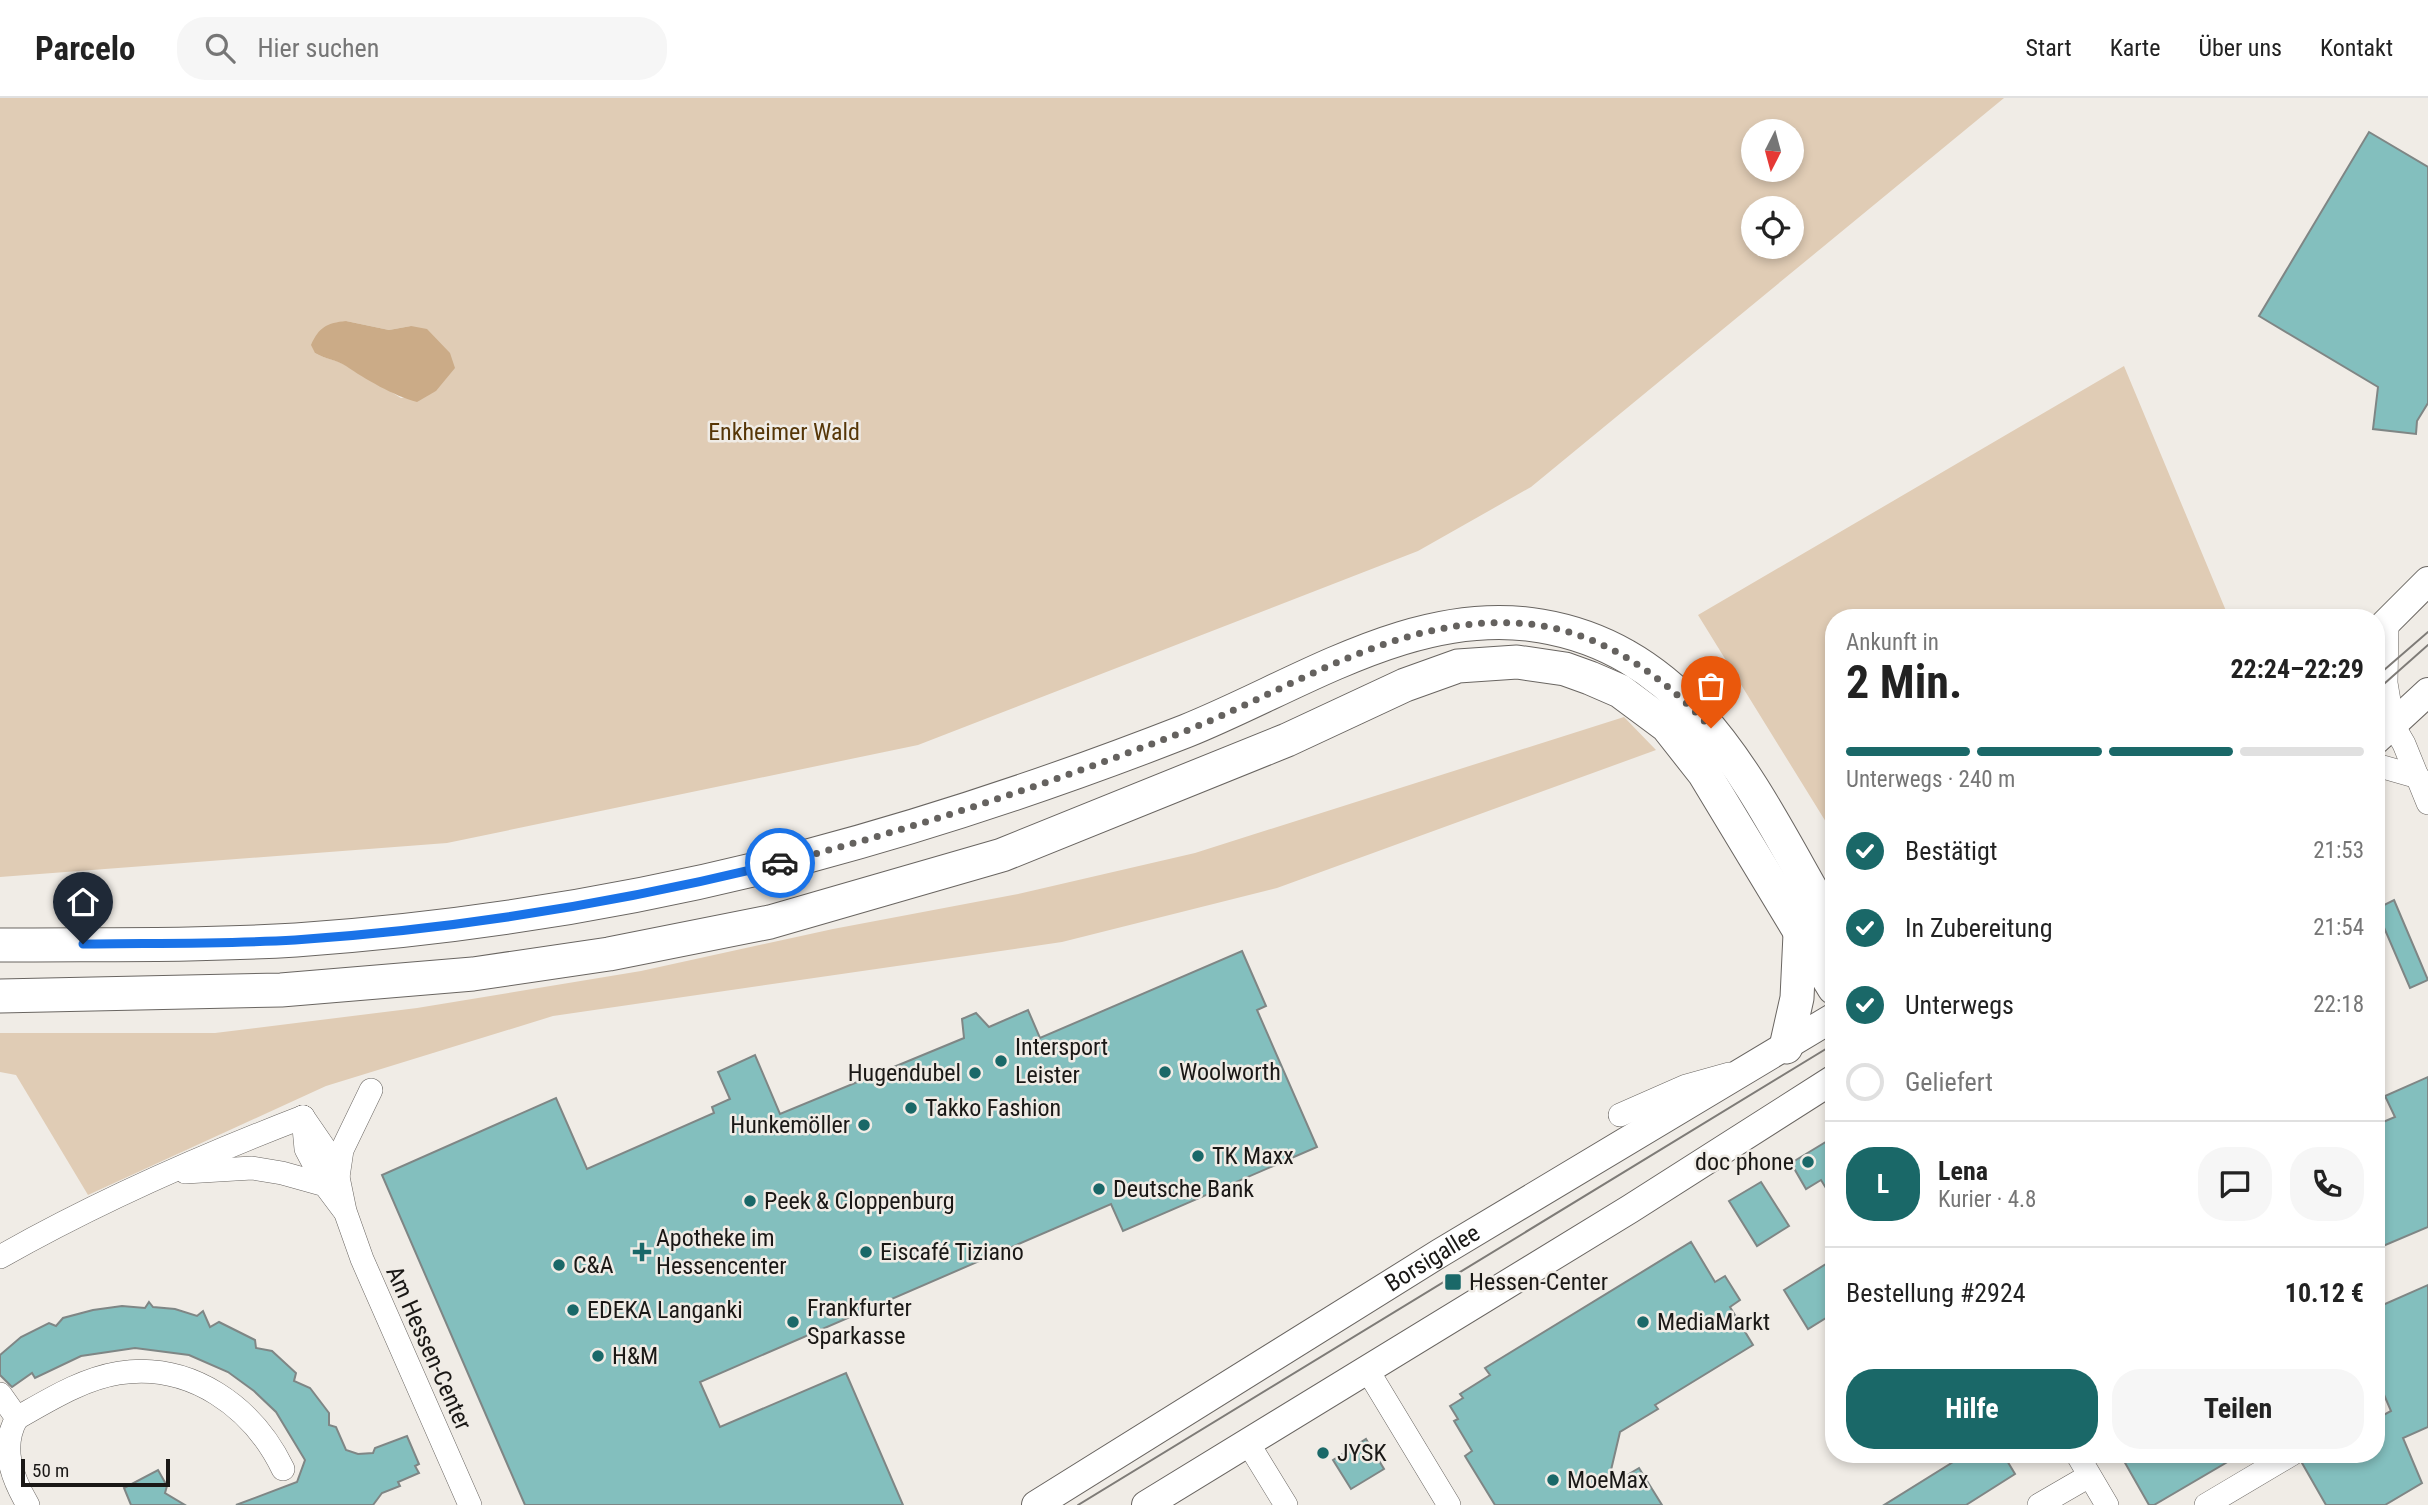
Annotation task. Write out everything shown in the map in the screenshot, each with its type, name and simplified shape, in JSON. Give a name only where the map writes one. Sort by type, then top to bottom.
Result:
[{"type":"highway","points":[[0,945],[295,940],[500,916],[699,882],[904,829],[1036,786],[1185,731],[1405,635],[1450,625],[1482,622],[1541,625],[1585,638],[1647,668],[1678,693],[1727,747],[1825,913]]},
{"type":"highway","points":[[0,996],[281,990],[473,974],[609,954],[770,922],[1002,855],[1287,740],[1405,685],[1458,666],[1486,663],[1541,664],[1590,678],[1620,691],[1667,726],[1704,773],[1825,974]]},
{"type":"highway","points":[[1786,1046],[1797,998],[1800,934]]},
{"type":"main road","points":[[2385,626],[2428,581]]},
{"type":"main road","points":[[2385,723],[2428,692]]},
{"type":"main road","name":"Borsigallee","points":[[1036,1505],[1440,1253],[1825,1022]]},
{"type":"main road","points":[[1146,1505],[1368,1371],[1825,1085]]},
{"type":"street","points":[[2385,670],[2385,694]]},
{"type":"street","points":[[2386,683],[2406,692],[2428,692]]},
{"type":"street","points":[[2385,729],[2418,777],[2428,803]]},
{"type":"street","points":[[2385,768],[2418,777]]},
{"type":"street","points":[[1620,1115],[1686,1086],[1742,1071]]},
{"type":"street","points":[[332,1181],[342,1150],[371,1090]]},
{"type":"street","name":"Am Hessen-Center","points":[[0,1257],[69,1218],[161,1176],[303,1117],[306,1149],[332,1181],[362,1259],[469,1505]]},
{"type":"street","name":"Am Hessen-Center","points":[[161,1176],[213,1169],[251,1168],[332,1181]]},
{"type":"street","points":[[28,1505],[12,1478],[7,1460],[7,1439],[17,1418],[61,1393],[99,1378],[146,1371],[172,1374],[194,1382],[238,1407],[260,1430],[283,1469]]},
{"type":"street","points":[[1368,1371],[1449,1505]]},
{"type":"street","points":[[0,1394],[17,1418]]},
{"type":"street","points":[[1248,1443],[1286,1505]]},
{"type":"street","points":[[2082,1463],[2107,1505]]},
{"type":"street","points":[[2206,1505],[2277,1463]]},
{"type":"street","points":[[2039,1505],[2089,1476]]},
{"type":"green space","name":"Enkheimer Wald","points":[[0,98],[2004,98],[1531,487],[1418,551],[918,745],[447,843],[0,877]],"holes":[[[346,321],[389,330],[411,326],[436,391],[401,398],[343,364],[315,353]]]},
{"type":"green space","points":[[2124,366],[2225,609],[1825,609],[1825,820],[1698,615]]},
{"type":"green space","points":[[1624,717],[1656,750],[1277,888],[1062,942],[553,1016],[326,1086],[88,1195],[16,1075],[0,1072],[0,1033],[215,1033],[417,1008],[641,971],[833,929],[1018,894],[1195,853]]},
{"type":"shaded area","points":[[346,321],[389,330],[411,326],[427,329],[450,353],[455,368],[436,391],[417,402],[399,396],[342,364],[315,353],[311,345],[317,334],[329,325]]},
{"type":"building","points":[[2369,132],[2428,167],[2428,403],[2417,421],[2416,434],[2373,429],[2378,387],[2259,316]]},
{"type":"building","points":[[2394,900],[2428,980],[2410,988],[2385,930],[2385,904]]},
{"type":"building","points":[[1242,951],[1266,1006],[1257,1010],[1317,1147],[1123,1231],[1111,1204],[700,1382],[720,1427],[846,1373],[903,1505],[525,1505],[382,1175],[556,1098],[587,1169],[714,1113],[712,1107],[730,1099],[718,1072],[755,1055],[780,1114],[964,1038],[962,1019],[976,1013],[989,1027],[1028,1010],[1040,1038]]},
{"type":"building","points":[[2428,1077],[2428,1227],[2385,1245],[2385,1121],[2395,1117],[2385,1096]]},
{"type":"building","points":[[1825,1142],[1825,1186],[1821,1180],[1806,1189],[1791,1163]]},
{"type":"building","points":[[1761,1182],[1789,1226],[1757,1246],[1729,1201]]},
{"type":"building","points":[[1691,1242],[1715,1282],[1725,1276],[1740,1300],[1730,1307],[1753,1345],[1655,1405],[1658,1409],[1620,1432],[1607,1487],[1639,1468],[1662,1505],[1495,1505],[1465,1456],[1472,1451],[1454,1421],[1458,1419],[1450,1406],[1463,1398],[1460,1394],[1490,1375],[1485,1368]]},
{"type":"building","points":[[1825,1265],[1825,1319],[1808,1329],[1784,1290]]},
{"type":"building","points":[[2428,1285],[2428,1427],[2403,1438],[2422,1483],[2385,1505],[2326,1505],[2302,1463],[2385,1463],[2385,1414],[2391,1411],[2385,1397],[2385,1304]]},
{"type":"building","points":[[149,1302],[153,1307],[175,1309],[197,1316],[203,1311],[210,1327],[219,1322],[255,1340],[256,1348],[272,1351],[296,1373],[294,1381],[310,1388],[329,1413],[329,1425],[336,1427],[346,1450],[358,1454],[373,1453],[375,1448],[407,1436],[419,1464],[415,1466],[419,1473],[398,1482],[400,1486],[382,1493],[373,1505],[236,1505],[297,1482],[305,1460],[276,1412],[228,1372],[189,1355],[135,1348],[81,1356],[35,1378],[32,1373],[12,1387],[0,1375],[0,1355],[21,1337],[49,1323],[56,1326],[63,1318],[93,1310],[122,1306],[145,1308]]},
{"type":"building","points":[[1366,1439],[1384,1469],[1351,1489],[1333,1460]]},
{"type":"building","points":[[1952,1463],[2008,1463],[2015,1474],[1966,1505],[1884,1505]]},
{"type":"building","points":[[2125,1463],[2226,1463],[2154,1505],[2149,1505]]},
{"type":"building","points":[[158,1470],[167,1486],[165,1493],[185,1505],[131,1505],[124,1488]]},
{"type":"tram line","points":[[2385,669],[2428,632]]},
{"type":"tram line","points":[[2385,683],[2428,645]]},
{"type":"tram line","points":[[1078,1505],[1825,1049]]},
{"type":"way so far","points":[[780,863],[904,829],[1036,786],[1185,731],[1405,635],[1450,625],[1482,622],[1541,625],[1585,638],[1647,668],[1678,693],[1711,728]]},
{"type":"place","name":"Intersport Leister","points":[[1001,1061]]},
{"type":"place","name":"Woolworth","points":[[1165,1072]]},
{"type":"place","name":"Hugendubel","points":[[975,1073]]},
{"type":"place","name":"Takko Fashion","points":[[911,1108]]},
{"type":"place","name":"Hunkemöller","points":[[864,1125]]},
{"type":"place","name":"TK Maxx","points":[[1198,1156]]},
{"type":"place","name":"doc phone","points":[[1808,1162]]},
{"type":"place","name":"Deutsche Bank","points":[[1099,1189]]},
{"type":"place","name":"Peek & Cloppenburg","points":[[750,1201]]},
{"type":"place","name":"Apotheke im Hessencenter","points":[[642,1252]]},
{"type":"place","name":"Eiscafé Tiziano","points":[[866,1252]]},
{"type":"place","name":"C&A","points":[[559,1265]]},
{"type":"place","name":"Hessen-Center","points":[[1453,1282]]},
{"type":"place","name":"EDEKA Langanki","points":[[573,1310]]},
{"type":"place","name":"Frankfurter Sparkasse","points":[[793,1322]]},
{"type":"place","name":"MediaMarkt","points":[[1643,1322]]},
{"type":"place","name":"H&M","points":[[598,1356]]},
{"type":"place","name":"JYSK","points":[[1323,1453]]},
{"type":"place","name":"MoeMax","points":[[1553,1480]]},
{"type":"route","points":[[83,944],[295,940],[434,926],[580,905],[780,863]]}]
